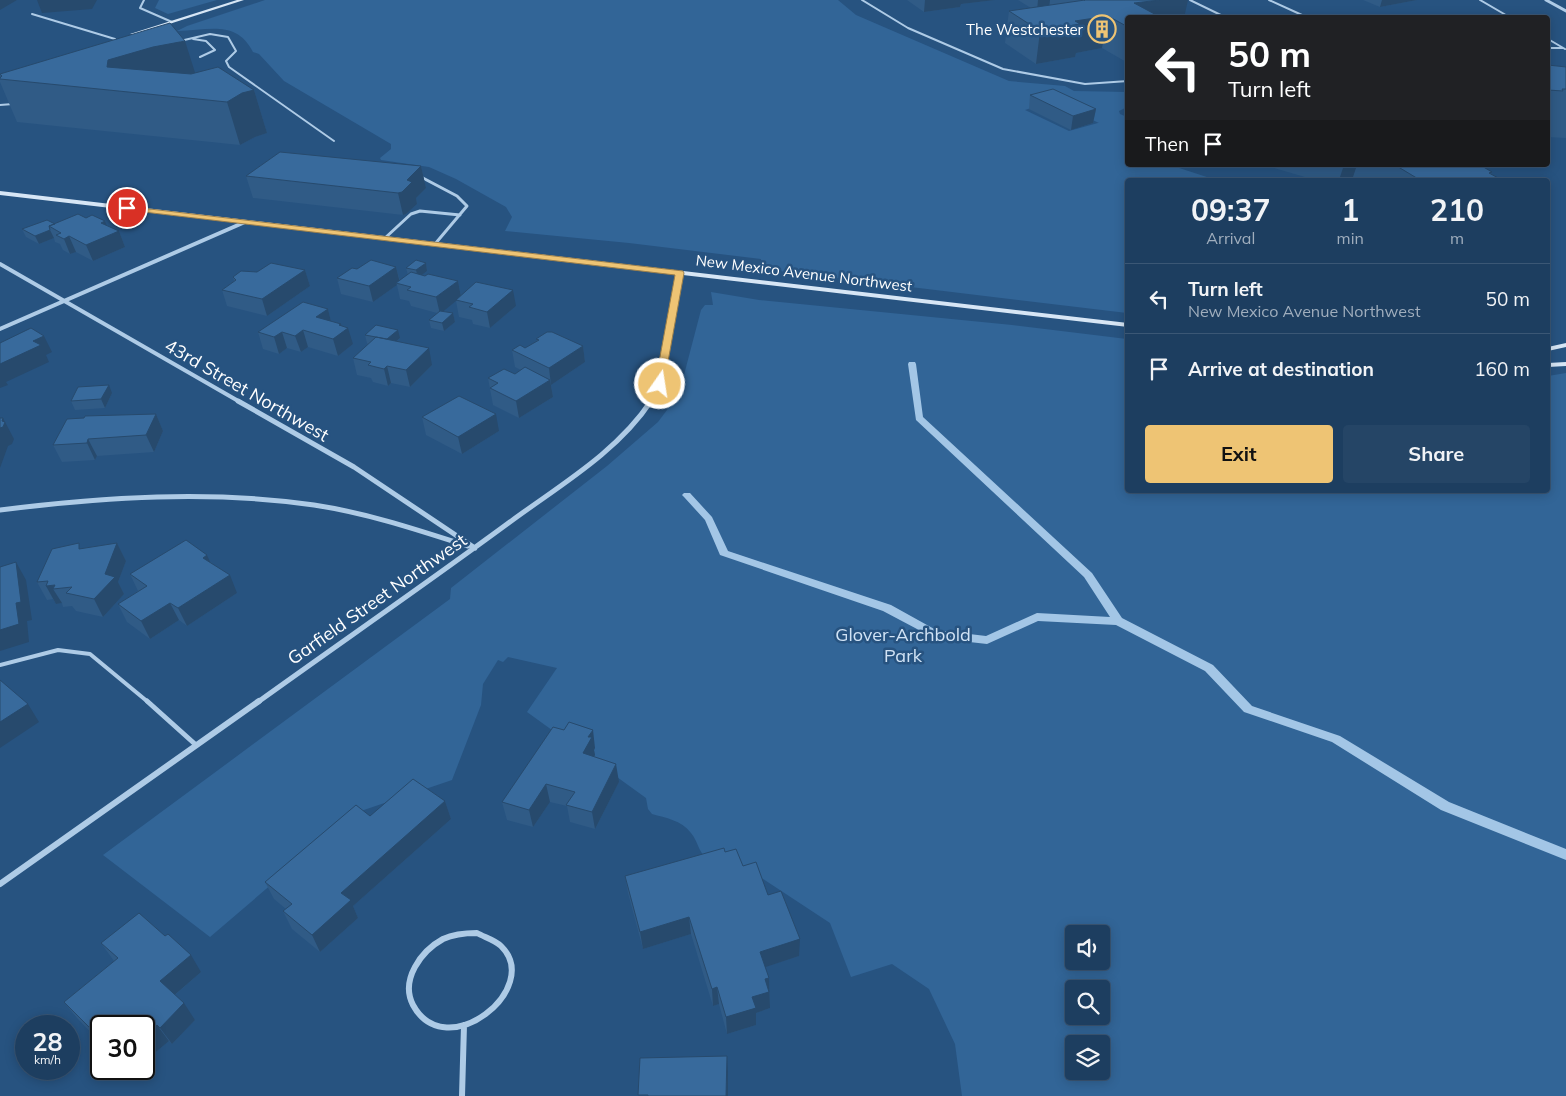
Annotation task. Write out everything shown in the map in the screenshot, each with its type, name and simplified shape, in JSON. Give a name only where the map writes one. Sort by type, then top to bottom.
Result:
[{"type":"street","points":[[107,42],[242,0]]},
{"type":"street","points":[[1546,0],[1566,11]]},
{"type":"street","name":"New Mexico Avenue Northwest","points":[[0,193],[1125,325]]},
{"type":"street","points":[[0,329],[245,222]]},
{"type":"street","name":"43rd Street Northwest","points":[[0,264],[354,467],[475,548]]},
{"type":"street","name":"Garfield Street Northwest","points":[[0,884],[475,548],[598,458],[620,438],[646,409],[660,384],[680,273]]},
{"type":"street","points":[[1550,349],[1566,345]]},
{"type":"street","points":[[1550,365],[1566,364]]},
{"type":"street","points":[[0,510],[130,496],[243,498],[348,512],[475,548]]},
{"type":"street","points":[[478,933],[492,938],[504,948],[510,961],[511,976],[506,993],[496,1008],[480,1019],[464,1025],[446,1028],[431,1024],[420,1016],[412,1004],[408,991],[411,976],[417,962],[428,950],[443,939],[460,934],[478,933]]},
{"type":"street","points":[[462,1096],[464,1025]]},
{"type":"lane","points":[[144,0],[140,8],[172,22]]},
{"type":"lane","points":[[862,0],[908,28],[1003,69],[1085,84],[1125,81]]},
{"type":"lane","points":[[1190,0],[1221,15]]},
{"type":"lane","points":[[1269,0],[1302,15]]},
{"type":"lane","points":[[1480,0],[1506,15]]},
{"type":"lane","points":[[32,14],[115,39]]},
{"type":"lane","points":[[179,41],[204,34],[220,34],[228,37],[236,51],[226,61],[229,67],[334,141]]},
{"type":"lane","points":[[189,38],[204,40],[213,45],[215,50],[200,57]]},
{"type":"lane","points":[[1550,40],[1565,49]]},
{"type":"lane","points":[[1550,48],[1565,49]]},
{"type":"lane","points":[[0,105],[20,103]]},
{"type":"lane","points":[[420,177],[457,196],[467,206],[435,244]]},
{"type":"lane","points":[[385,238],[411,214],[420,211],[460,215]]},
{"type":"lane","points":[[0,666],[58,650],[90,654],[196,745]]},
{"type":"green space","points":[[159,0],[217,0],[168,14],[155,8]]},
{"type":"green space","points":[[265,0],[838,0],[856,15],[1009,81],[1065,86],[1074,91],[1125,92],[1125,108],[1119,111],[1120,114],[1125,116],[1125,167],[1176,167],[1210,178],[1125,178],[1125,313],[761,269],[761,259],[629,243],[505,231],[512,217],[506,207],[456,179],[429,167],[381,160],[380,158],[391,149],[391,144],[284,81],[238,35],[220,29],[177,31]],"holes":[[[1052,101],[1099,123],[1069,131],[1025,110]]]},
{"type":"green space","name":"Glover-Archbold Park","points":[[711,292],[759,300],[1012,325],[1125,339],[1125,493],[1550,493],[1550,376],[1566,373],[1566,1096],[962,1096],[955,1044],[929,989],[892,964],[851,977],[830,923],[725,854],[708,860],[694,837],[683,825],[652,814],[648,809],[646,798],[527,712],[557,668],[508,657],[503,662],[498,660],[483,684],[481,705],[452,780],[355,813],[210,937],[103,855],[450,599],[451,588],[607,466],[658,422],[679,394],[701,310],[705,305],[713,305]]},
{"type":"building","points":[[1085,0],[1160,0],[1134,3],[1156,15],[1125,15],[1125,25],[1108,16],[1075,21],[1080,24],[1040,31],[1009,11]]},
{"type":"building","points":[[170,23],[185,41],[153,47],[108,60],[107,67],[191,74],[218,67],[254,90],[242,93],[227,102],[0,79],[2,76],[0,74]]},
{"type":"building","points":[[1550,65],[1566,67],[1566,89],[1562,89],[1563,91],[1550,90]]},
{"type":"building","points":[[1053,89],[1096,109],[1073,116],[1030,95]]},
{"type":"building","points":[[280,152],[421,166],[407,180],[412,182],[402,192],[398,193],[246,176]]},
{"type":"building","points":[[1398,167],[1483,167],[1492,172],[1489,173],[1498,178],[1417,178]]},
{"type":"building","points":[[78,214],[86,218],[92,215],[105,221],[101,223],[119,231],[86,245],[69,236],[64,239],[56,235],[61,233],[49,226]]},
{"type":"building","points":[[47,220],[55,224],[49,226],[50,230],[35,236],[22,229]]},
{"type":"building","points":[[371,260],[396,267],[369,286],[337,278],[352,268],[357,269]]},
{"type":"building","points":[[416,260],[426,263],[416,270],[406,268]]},
{"type":"building","points":[[271,263],[305,270],[262,299],[222,290],[236,280],[233,277],[241,271],[257,272]]},
{"type":"building","points":[[411,272],[458,281],[436,297],[407,290],[411,287],[396,283]]},
{"type":"building","points":[[476,282],[513,290],[487,312],[469,307],[473,304],[456,300]]},
{"type":"building","points":[[303,302],[328,309],[316,317],[341,324],[339,325],[348,328],[333,339],[303,330],[295,336],[282,332],[274,337],[258,332]]},
{"type":"building","points":[[440,311],[453,313],[442,323],[429,320]]},
{"type":"building","points":[[376,325],[398,330],[387,339],[365,335]]},
{"type":"building","points":[[31,328],[44,336],[33,341],[41,345],[0,364],[0,343]]},
{"type":"building","points":[[547,332],[552,332],[583,346],[549,368],[512,350],[520,345],[525,348],[539,340],[536,339]]},
{"type":"building","points":[[376,337],[429,348],[406,370],[387,366],[384,369],[368,365],[371,362],[353,358]]},
{"type":"building","points":[[525,367],[550,380],[516,401],[490,388],[498,383],[488,378],[504,369],[515,374]]},
{"type":"building","points":[[109,385],[101,399],[71,401],[78,387]]},
{"type":"building","points":[[459,396],[496,414],[458,437],[422,417]]},
{"type":"building","points":[[156,414],[146,435],[88,439],[87,443],[53,445],[67,419],[84,418],[85,416]]},
{"type":"building","points":[[0,418],[3,418],[2,421],[5,422],[3,427],[0,428]]},
{"type":"building","points":[[186,540],[207,555],[203,558],[230,575],[178,608],[170,603],[141,621],[118,604],[147,586],[130,574]]},
{"type":"building","points":[[79,543],[79,549],[117,543],[105,574],[115,577],[94,599],[66,593],[72,587],[53,589],[55,585],[46,586],[48,581],[37,582],[52,549]]},
{"type":"building","points":[[16,562],[21,602],[16,603],[19,624],[0,630],[0,567]]},
{"type":"building","points":[[0,680],[28,704],[0,722]]},
{"type":"building","points":[[569,722],[593,730],[588,737],[592,737],[583,753],[616,764],[592,812],[566,805],[575,792],[546,784],[529,810],[502,802],[553,727],[564,730]]},
{"type":"building","points":[[413,779],[445,801],[341,893],[351,900],[312,935],[283,911],[292,904],[265,882],[356,805],[370,816]]},
{"type":"building","points":[[724,848],[725,852],[736,849],[743,866],[756,862],[768,895],[781,891],[800,939],[760,952],[769,978],[765,979],[769,992],[752,997],[756,1008],[726,1017],[717,987],[712,989],[689,917],[640,932],[625,876]]},
{"type":"building","points":[[139,913],[165,936],[168,934],[191,955],[160,981],[184,1003],[160,1028],[157,1025],[155,1027],[155,1015],[90,1015],[90,1028],[80,1018],[80,1015],[77,1015],[64,1002],[118,958],[101,943]]},
{"type":"building","points":[[727,1056],[726,1096],[638,1095],[640,1058]]},
{"type":"waterway","points":[[912,364],[919,418],[1088,575],[1118,621]]},
{"type":"waterway","points":[[687,495],[709,519],[724,553],[887,608],[934,634],[987,640],[1037,617],[1118,621]]},
{"type":"waterway","points":[[1118,621],[1209,668],[1248,709],[1336,739],[1445,806],[1566,855]]},
{"type":"place","name":"The Westchester","points":[[1102,29]]},
{"type":"route","points":[[127,208],[680,273],[660,384]]}]
